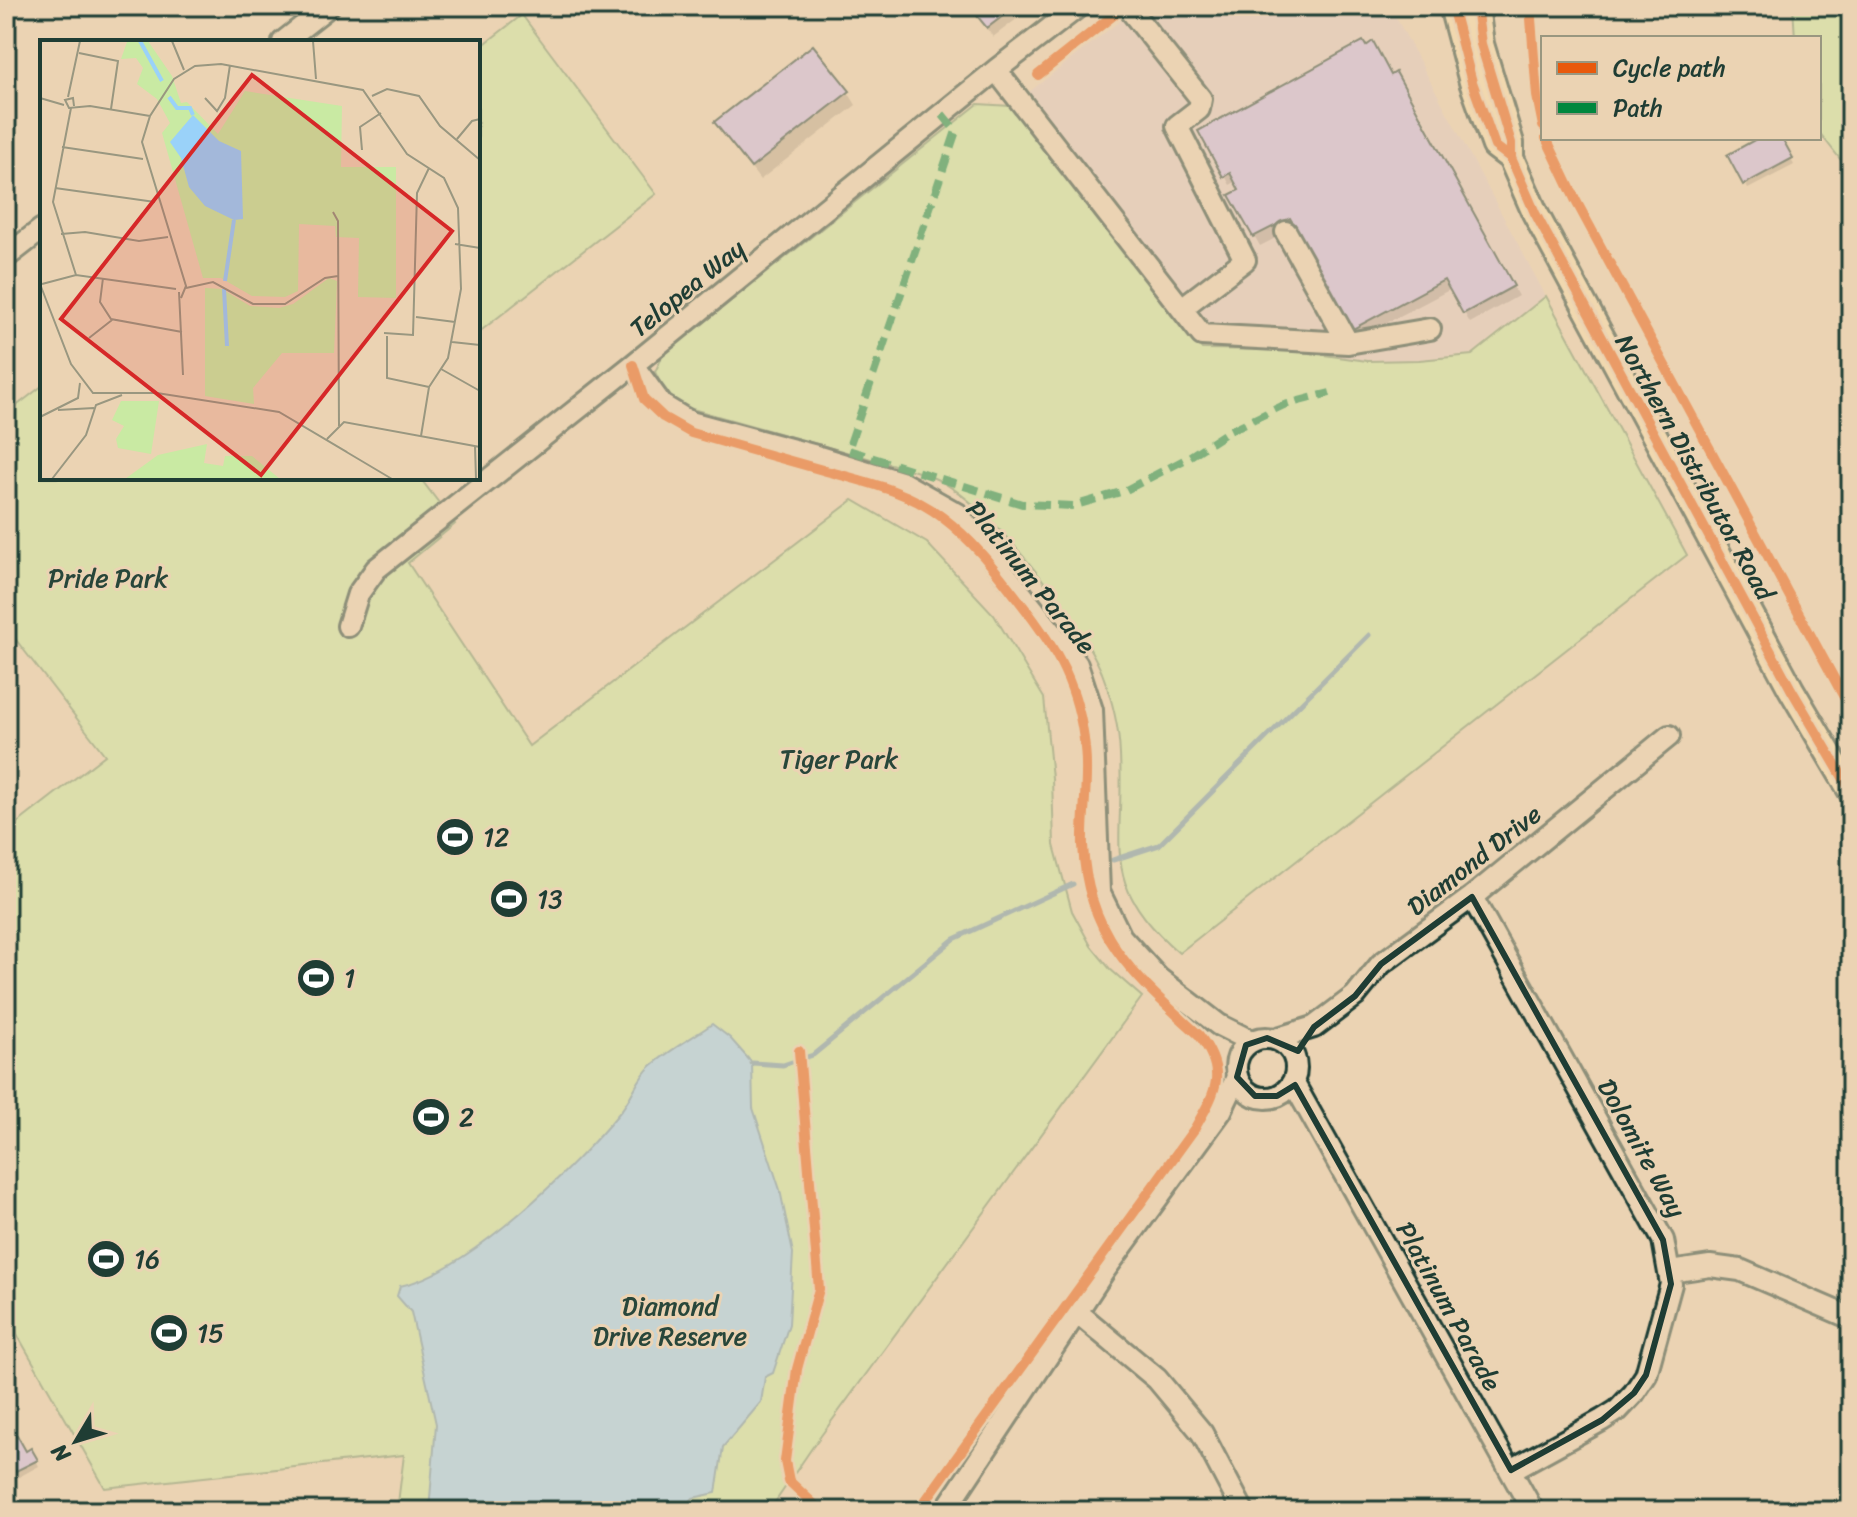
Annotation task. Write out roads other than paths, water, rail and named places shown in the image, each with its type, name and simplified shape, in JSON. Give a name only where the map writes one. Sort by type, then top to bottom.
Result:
[{"type":"main road","name":"Northern Distributor Road","points":[[1452,6],[1472,82],[1495,146],[1511,158]]},
{"type":"main road","name":"Northern Distributor Road","points":[[1476,6],[1481,44],[1511,143],[1511,158],[1535,213],[1791,689],[1851,791]]},
{"type":"street","points":[[286,40],[329,6]]},
{"type":"street","name":"Telopea Way","points":[[348,626],[358,594],[376,569],[1079,6]]},
{"type":"street","points":[[1127,6],[1201,99],[1199,109],[1177,126],[1245,260],[1182,308]]},
{"type":"street","points":[[996,70],[1202,335],[1348,343],[1430,329]]},
{"type":"street","points":[[6,257],[40,231]]},
{"type":"street","points":[[1286,232],[1348,343]]},
{"type":"street","name":"Platinum Parade","points":[[633,365],[662,405],[690,422],[901,482],[958,514],[1077,664],[1092,710],[1099,892],[1121,937],[1158,978],[1219,1025],[1242,1058]]},
{"type":"street","name":"Diamond Drive","points":[[1294,1057],[1314,1027],[1355,996],[1381,964],[1472,897],[1669,736]]},
{"type":"street","name":"Dolomite Way","points":[[1472,897],[1663,1240],[1671,1284],[1646,1375],[1634,1393],[1618,1410],[1511,1470]]},
{"type":"street","name":"Diamond Drive","points":[[1275,1039],[1314,1027]]},
{"type":"street","points":[[954,1507],[1104,1271],[1221,1111],[1242,1058],[1267,1038],[1283,1043],[1296,1065],[1277,1092],[1221,1111]]},
{"type":"street","points":[[1242,1058],[1249,1092],[1277,1092]]},
{"type":"street","name":"Platinum Parade","points":[[1277,1092],[1320,1127],[1533,1511]]},
{"type":"street","points":[[1670,1272],[1710,1266],[1740,1270],[1844,1315]]},
{"type":"street","points":[[1078,1313],[1157,1379],[1202,1433],[1243,1511]]},
{"type":"water","points":[[712,1024],[730,1038],[752,1063],[753,1108],[780,1190],[793,1253],[789,1324],[773,1373],[765,1377],[761,1402],[723,1447],[716,1493],[693,1498],[682,1511],[429,1511],[436,1424],[411,1312],[397,1296],[400,1286],[427,1277],[457,1260],[519,1214],[601,1134],[651,1066]]},
{"type":"waterway","points":[[1113,860],[1159,845],[1369,635]]},
{"type":"waterway","points":[[752,1063],[783,1065],[813,1055],[954,939],[1073,884]]},
{"type":"place","name":"12","points":[[455,837]]},
{"type":"place","name":"13","points":[[509,899]]},
{"type":"place","name":"1","points":[[316,978]]},
{"type":"place","name":"2","points":[[431,1117]]},
{"type":"place","name":"16","points":[[106,1259]]},
{"type":"place","name":"15","points":[[169,1333]]},
{"type":"park label","name":"Pride Park","points":[[108,578]]},
{"type":"park label","name":"Tiger Park","points":[[839,759]]},
{"type":"park label","name":"Diamond Drive Reserve","points":[[670,1321]]}]
